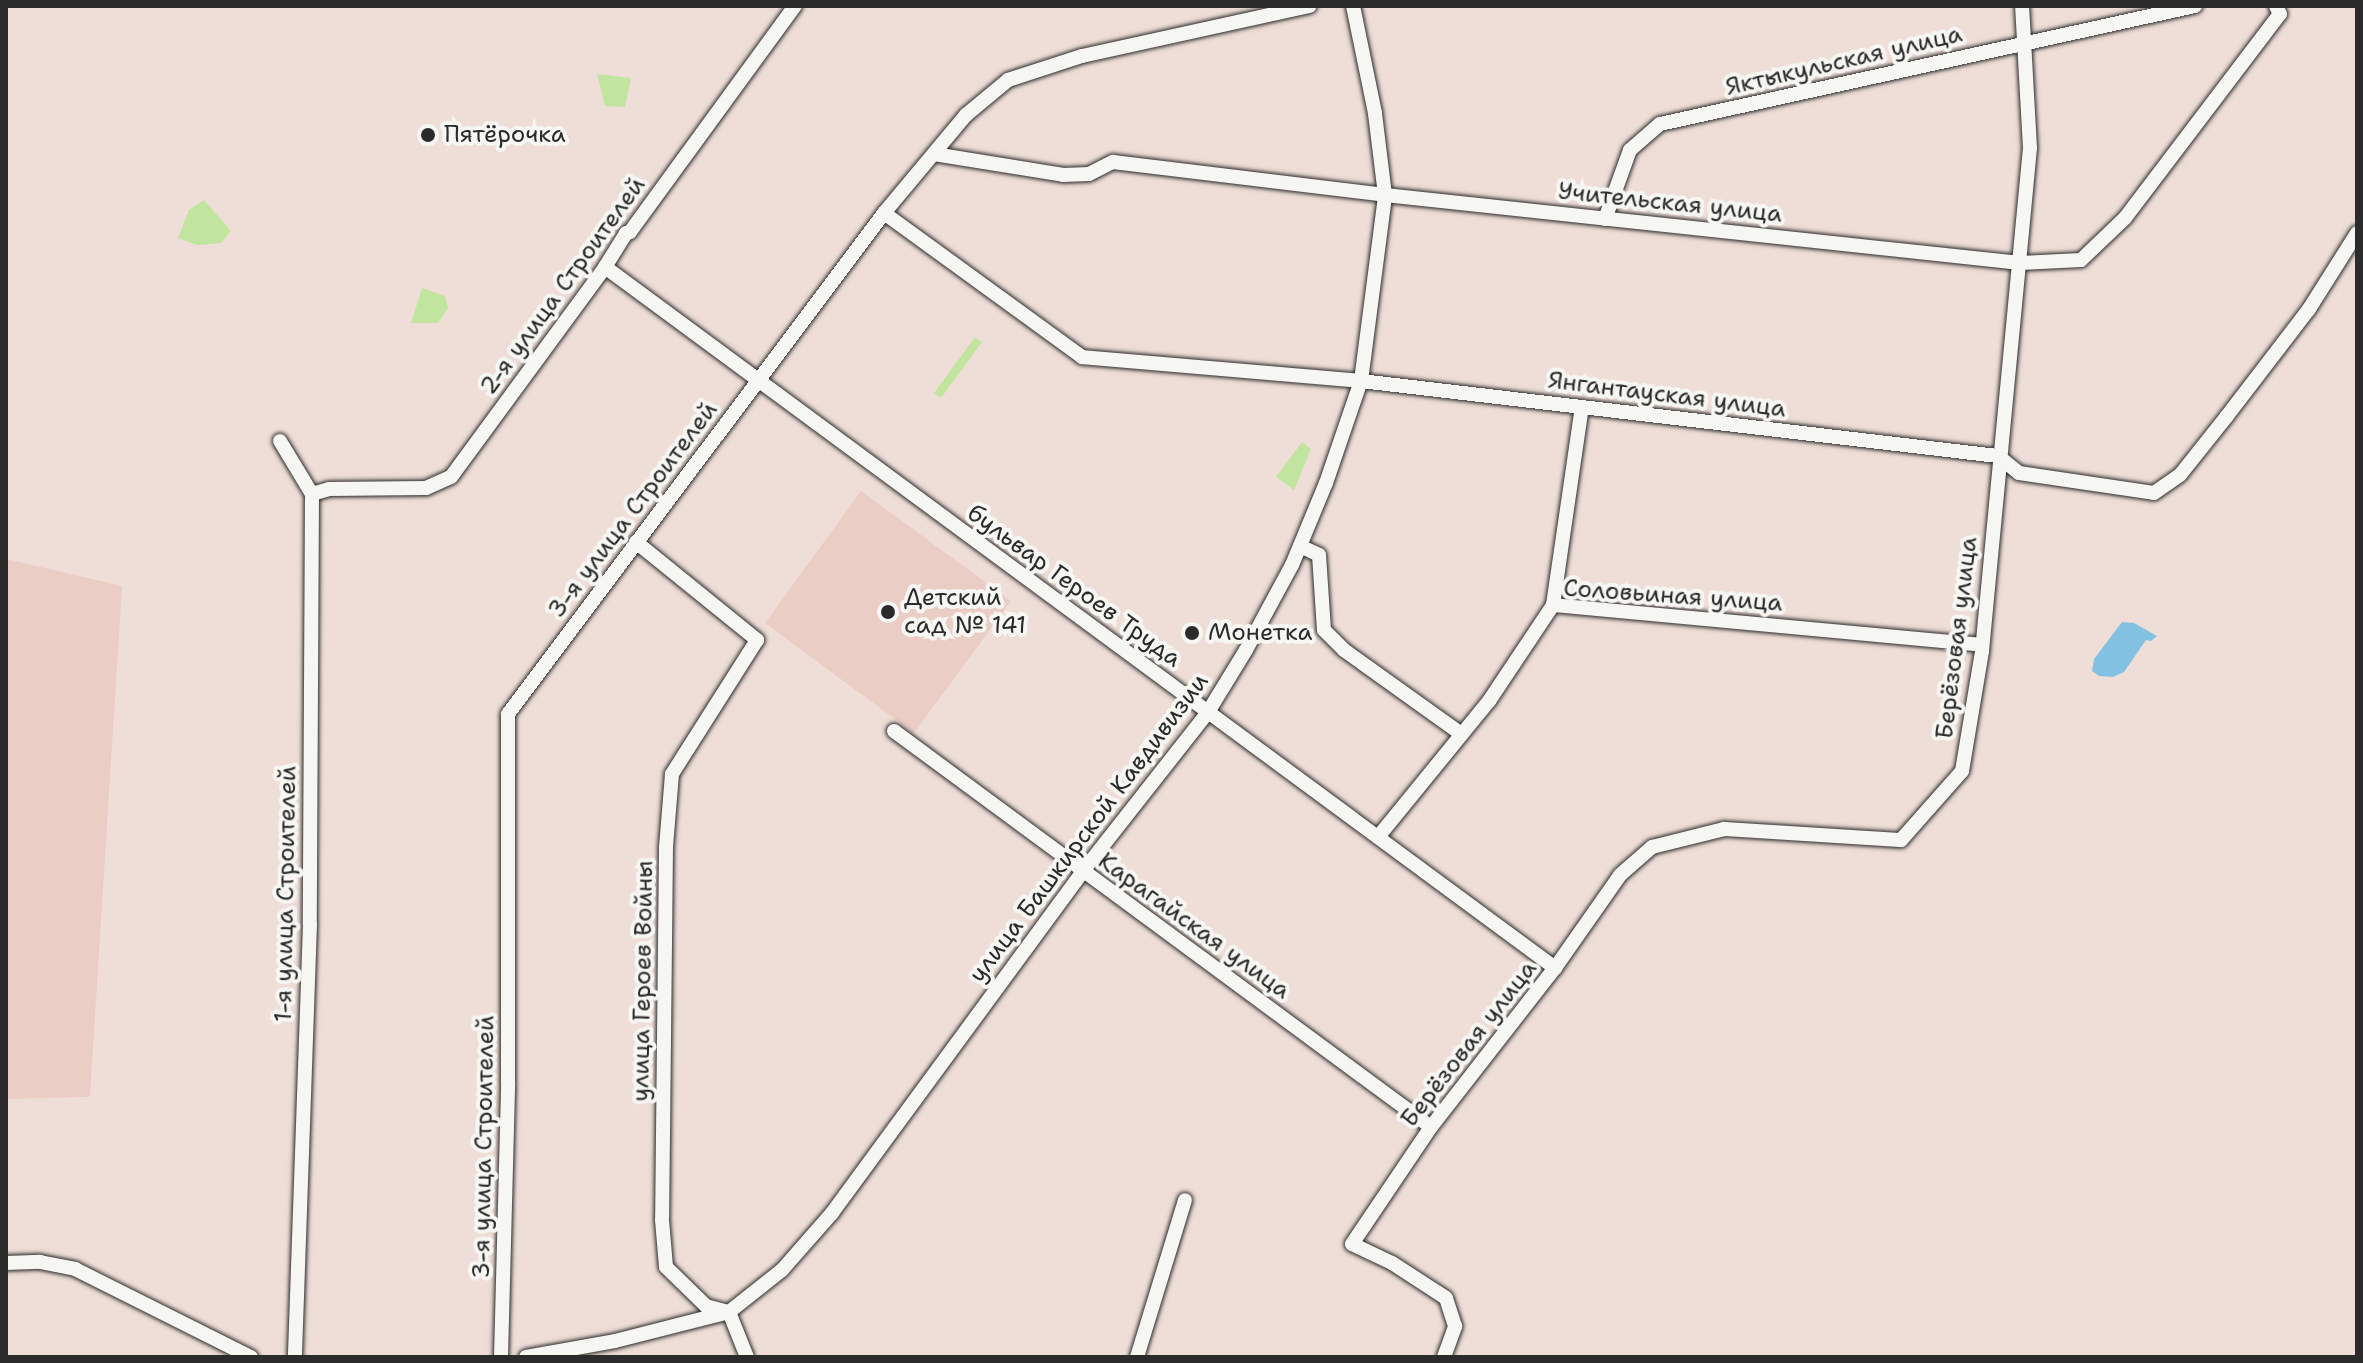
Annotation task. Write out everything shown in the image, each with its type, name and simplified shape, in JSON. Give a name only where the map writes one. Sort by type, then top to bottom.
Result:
[{"type":"street","name":"2-я улица Строителей","points":[[312,494],[329,489],[426,488],[451,477],[605,267],[626,233],[630,232],[795,6]]},
{"type":"street","name":"3-я улица Строителей","points":[[501,1357],[508,1083],[508,714],[884,213],[966,115],[1008,80],[1082,56],[1310,6]]},
{"type":"street","name":"улица Башкирской Кавдивизии","points":[[526,1357],[615,1341],[729,1312],[782,1270],[832,1213],[1083,871],[1208,712],[1246,650],[1300,546],[1361,381],[1385,195],[1375,113],[1353,6]]},
{"type":"street","name":"Берёзовая улица","points":[[1444,1357],[1455,1326],[1446,1298],[1392,1263],[1352,1244],[1431,1127],[1555,968],[1620,875],[1652,847],[1724,829],[1901,840],[1962,771],[1981,645],[2030,148],[2027,42],[2022,6]]},
{"type":"street","name":"Яктыкульская улица","points":[[1605,219],[1630,150],[1660,124],[2195,6]]},
{"type":"street","name":"Учительская улица","points":[[934,154],[1063,175],[1089,174],[1113,162],[1385,195],[2020,263],[2081,260],[2125,218],[2280,14],[2276,6]]},
{"type":"street","name":"Янгантауская улица","points":[[884,213],[1082,357],[1361,381],[1998,456],[2019,473],[2154,493],[2180,475],[2227,416],[2309,309],[2357,233]]},
{"type":"street","name":"бульвар Героев Труда","points":[[605,267],[1555,968]]},
{"type":"street","points":[[1553,605],[1582,407]]},
{"type":"street","points":[[280,441],[312,494]]},
{"type":"street","name":"1-я улица Строителей","points":[[295,1357],[310,924],[312,494]]},
{"type":"street","name":"улица Героев Войны","points":[[636,542],[757,640],[672,774],[666,847],[662,1220],[666,1267],[706,1306],[729,1312]]},
{"type":"street","points":[[1300,546],[1319,555],[1324,630],[1344,650],[1460,733]]},
{"type":"street","name":"Соловьиная улица","points":[[1378,837],[1489,701],[1553,605],[1981,645]]},
{"type":"street","name":"Карагайская улица","points":[[894,731],[1431,1127]]},
{"type":"street","points":[[1137,1357],[1185,1200]]},
{"type":"street","points":[[6,1263],[40,1262],[75,1269],[251,1357]]},
{"type":"street","points":[[729,1312],[747,1357]]},
{"type":"shaded area","name":"Детский сад № 141","points":[[861,491],[1011,601],[914,733],[765,623]]},
{"type":"shaded area","points":[[6,559],[122,586],[90,1096],[85,1097],[6,1099]]},
{"type":"green space","points":[[597,74],[631,78],[625,107],[605,106]]},
{"type":"green space","points":[[204,200],[231,231],[221,243],[197,245],[178,238],[189,210]]},
{"type":"green space","points":[[422,288],[445,296],[448,308],[438,323],[411,323]]},
{"type":"green space","points":[[975,337],[982,342],[941,398],[934,393]]},
{"type":"green space","points":[[1302,442],[1311,449],[1294,490],[1276,477]]},
{"type":"water","points":[[2122,622],[2134,623],[2157,636],[2151,641],[2146,640],[2124,672],[2113,677],[2099,676],[2092,671],[2094,659]]},
{"type":"place","name":"Пятёрочка","points":[[428,135]]},
{"type":"place","name":"Детский сад № 141","points":[[888,612]]},
{"type":"place","name":"Монетка","points":[[1192,633]]}]
